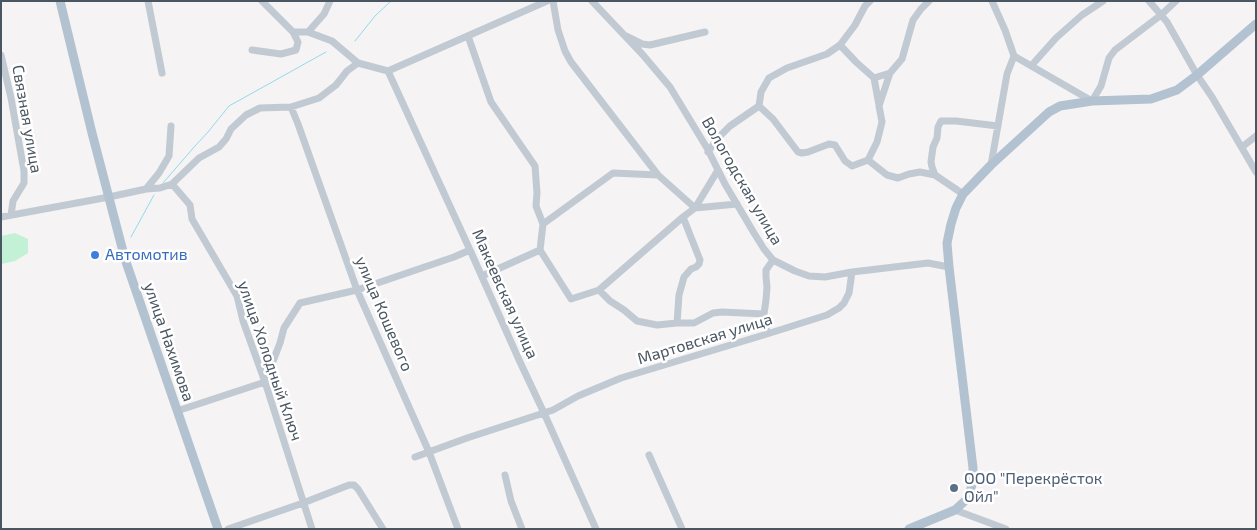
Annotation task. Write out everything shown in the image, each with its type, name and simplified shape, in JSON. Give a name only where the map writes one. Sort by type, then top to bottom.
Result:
[{"type":"main road","name":"улица Нахимова","points":[[60,1],[100,163],[130,273],[218,529]]},
{"type":"main road","points":[[909,529],[955,510],[970,493],[973,468],[948,267],[947,243],[956,208],[963,194],[991,165],[1049,112],[1060,106],[1092,101],[1151,100],[1177,90],[1256,24]]},
{"type":"street","points":[[148,1],[162,73]]},
{"type":"street","points":[[252,50],[281,54],[296,50],[298,42],[293,32],[262,1]]},
{"type":"street","points":[[308,32],[324,14],[330,1]]},
{"type":"street","points":[[293,32],[308,32],[332,41],[358,63],[388,71],[547,1]]},
{"type":"street","points":[[553,1],[558,30],[565,52],[571,62],[658,175],[695,208],[737,204]]},
{"type":"street","name":"Вологодская улица","points":[[592,1],[670,87],[737,204],[764,249],[773,260],[809,276],[826,277],[928,263],[948,267]]},
{"type":"street","points":[[708,152],[717,139],[730,126],[759,106],[761,92],[769,78],[787,68],[827,54],[840,45],[870,1]]},
{"type":"street","points":[[879,106],[890,73],[902,59],[913,20],[930,1]]},
{"type":"street","points":[[991,165],[1007,74],[1014,56],[992,1]]},
{"type":"street","points":[[1031,66],[1056,38],[1082,15],[1103,1]]},
{"type":"street","points":[[1149,1],[1162,14],[1196,75],[1212,97],[1256,172]]},
{"type":"street","points":[[1014,56],[1092,101],[1102,86],[1108,58],[1115,50],[1176,1]]},
{"type":"street","points":[[623,34],[642,44],[650,45],[705,32]]},
{"type":"street","points":[[468,36],[491,102],[535,166],[536,206],[544,224],[540,250],[571,299],[599,290],[683,216],[695,208],[718,170]]},
{"type":"street","points":[[643,55],[650,45]]},
{"type":"street","points":[[759,106],[773,119],[798,152],[808,152],[830,144],[835,145],[845,161],[852,166],[868,160],[877,142],[882,122],[874,78],[840,45]]},
{"type":"street","name":"Связная улица","points":[[1,55],[24,171],[24,183],[13,201],[11,215]]},
{"type":"street","points":[[1,217],[146,189],[160,188],[172,184],[199,158],[219,147],[231,129],[246,115],[260,108],[291,107],[319,98],[336,85],[347,71],[358,63]]},
{"type":"street","name":"Макеевская улица","points":[[388,71],[596,529]]},
{"type":"street","points":[[874,78],[890,73]]},
{"type":"street","name":"улица Кошевого","points":[[291,107],[357,290],[429,452],[458,529]]},
{"type":"street","points":[[935,175],[931,162],[941,121],[998,126]]},
{"type":"street","points":[[146,189],[159,173],[169,156],[172,126]]},
{"type":"street","points":[[1242,147],[1256,136]]},
{"type":"street","points":[[868,160],[887,175],[898,178],[920,172],[935,175],[963,194]]},
{"type":"street","points":[[544,224],[613,173],[658,175]]},
{"type":"street","name":"улица Холодный Ключ","points":[[172,184],[190,205],[192,219],[237,296],[243,321],[265,382],[312,529]]},
{"type":"street","points":[[677,323],[679,295],[684,277],[699,264],[700,260],[683,216]]},
{"type":"street","points":[[177,411],[265,382],[280,344],[284,328],[300,303],[357,290],[470,250]]},
{"type":"street","points":[[482,276],[540,250]]},
{"type":"street","points":[[767,334],[764,314],[766,270],[773,260]]},
{"type":"street","name":"Мартовская улица","points":[[415,457],[553,410],[578,396],[621,378],[827,315],[844,303],[849,293],[852,272]]},
{"type":"street","points":[[599,290],[610,301],[637,321],[657,325],[694,323],[713,313],[722,312],[764,314]]},
{"type":"street","points":[[649,455],[682,529]]},
{"type":"street","points":[[505,475],[511,501],[522,529]]},
{"type":"street","points":[[228,529],[348,485],[354,485],[358,489],[383,529]]},
{"type":"street","points":[[955,510],[1006,529]]},
{"type":"green space","points":[[15,233],[28,239],[28,253],[15,261],[1,264],[1,236]]},
{"type":"waterway","points":[[355,41],[375,16],[391,1]]},
{"type":"waterway","points":[[163,183],[229,106],[326,52]]},
{"type":"waterway","points":[[131,237],[154,195]]},
{"type":"place","name":"Автомотив","points":[[95,255]]},
{"type":"place","name":"ООО \"Перекрёсток Ойл\"","points":[[954,488]]}]
